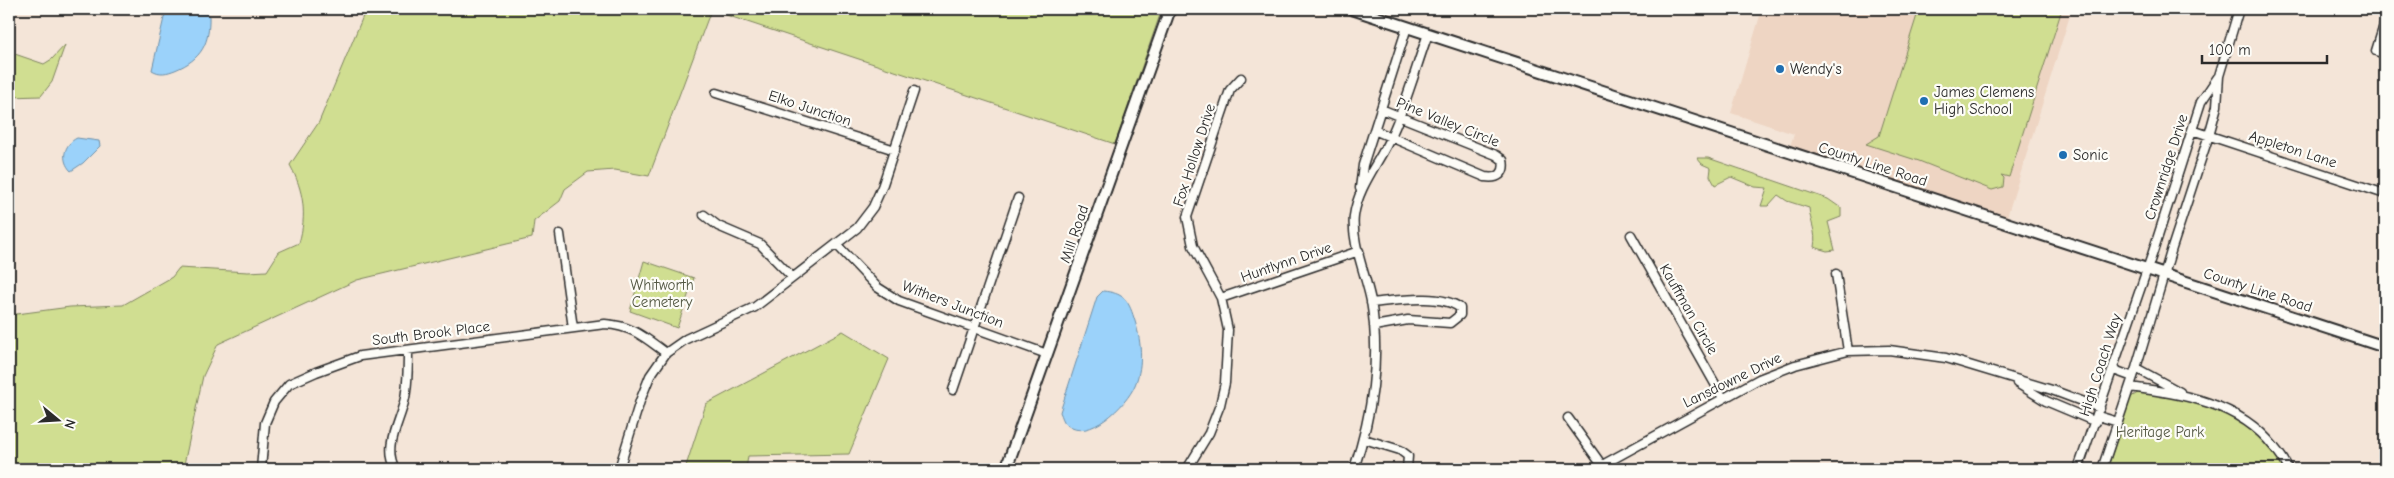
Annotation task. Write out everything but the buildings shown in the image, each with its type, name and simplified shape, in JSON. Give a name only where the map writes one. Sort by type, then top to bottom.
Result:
[{"type":"main road","name":"Mill Road","points":[[1006,469],[1170,9]]},
{"type":"main road","name":"County Line Road","points":[[1352,9],[2385,347]]},
{"type":"street","name":"Crownridge Drive","points":[[2164,276],[2209,136],[2217,106],[2219,76],[2239,9]]},
{"type":"street","points":[[2385,22],[2376,51],[2385,54]]},
{"type":"street","points":[[1354,469],[1364,439],[1375,374],[1374,326],[1371,303],[1355,235],[1354,217],[1363,165],[1407,27]]},
{"type":"street","points":[[1359,193],[1400,118],[1428,34]]},
{"type":"street","name":"Crownridge Drive","points":[[2147,270],[2201,102],[2219,76]]},
{"type":"street","name":"Fox Hollow Drive","points":[[1187,469],[1209,433],[1220,405],[1225,383],[1228,330],[1221,298],[1193,246],[1187,217],[1230,90],[1241,78]]},
{"type":"street","points":[[619,469],[640,401],[650,376],[666,353],[686,339],[755,307],[792,277],[838,245],[857,228],[873,207],[895,150],[914,91]]},
{"type":"street","name":"Elko Junction","points":[[716,92],[895,150]]},
{"type":"street","name":"Pine Valley Circle","points":[[1374,130],[1485,177],[1494,178],[1503,171],[1502,160],[1496,155],[1380,109]]},
{"type":"street","name":"Appleton Lane","points":[[2192,130],[2385,194]]},
{"type":"street","points":[[953,390],[1018,198]]},
{"type":"street","points":[[704,215],[718,226],[760,244],[772,254],[792,277]]},
{"type":"street","points":[[560,234],[573,328]]},
{"type":"street","name":"Kauffman Circle","points":[[1631,235],[1723,398]]},
{"type":"street","name":"Withers Junction","points":[[838,245],[869,279],[885,292],[911,306],[1047,354]]},
{"type":"street","name":"Huntlynn Drive","points":[[1221,298],[1359,251]]},
{"type":"street","name":"High Coach Way","points":[[2078,469],[2114,370],[2147,270]]},
{"type":"street","points":[[1836,274],[1848,351]]},
{"type":"street","points":[[2102,469],[2130,387],[2164,276]]},
{"type":"street","points":[[1371,303],[1413,300],[1454,303],[1460,308],[1460,315],[1450,323],[1408,320],[1374,326]]},
{"type":"street","name":"South Brook Place","points":[[260,469],[265,423],[274,402],[289,384],[360,356],[573,328],[620,325],[636,330],[666,353]]},
{"type":"street","name":"Lansdowne Drive","points":[[1598,467],[1759,379],[1795,365],[1848,351],[1889,350],[1946,358],[2052,390],[2098,415]]},
{"type":"street","points":[[396,469],[391,460],[390,448],[405,399],[408,351]]},
{"type":"street","points":[[2136,368],[2184,394],[2230,410],[2246,419],[2267,437],[2286,462],[2288,469]]},
{"type":"street","points":[[2114,370],[2133,377]]},
{"type":"street","name":"Lansdowne Drive","points":[[2009,378],[2046,401],[2098,415]]},
{"type":"street","points":[[2130,387],[2184,394]]},
{"type":"street","points":[[2098,415],[2118,422]]},
{"type":"street","points":[[1568,418],[1598,467]]},
{"type":"street","points":[[1364,439],[1400,450],[1408,456],[1407,469]]},
{"type":"shaded area","name":"James Clemens High School","points":[[1762,9],[2072,9],[2005,223],[1788,152],[1794,134],[1731,113]]},
{"type":"green space","points":[[366,9],[1162,9],[1115,144],[711,10],[649,176],[615,170],[588,172],[565,189],[560,201],[534,221],[532,238],[357,280],[218,344],[203,376],[183,469],[9,469],[9,315],[70,307],[123,305],[172,277],[179,268],[248,272],[267,271],[279,252],[299,243],[303,223],[303,203],[290,165],[319,122]]},
{"type":"green space","points":[[1919,9],[2062,9],[2009,177],[2001,175],[2004,178],[2003,187],[1992,190],[1919,161],[1866,144],[1879,136]]},
{"type":"green space","points":[[65,45],[52,82],[41,96],[9,97],[9,52],[44,64],[52,59]]},
{"type":"green space","points":[[1697,158],[1708,158],[1828,199],[1841,208],[1841,217],[1828,222],[1835,250],[1827,251],[1814,247],[1815,237],[1809,208],[1787,201],[1778,195],[1768,206],[1761,206],[1767,188],[1755,187],[1731,177],[1715,185],[1710,176],[1711,168],[1702,164]]},
{"type":"green space","name":"Whitworth Cemetery","points":[[644,261],[694,278],[677,328],[630,311]]},
{"type":"green space","points":[[843,331],[889,359],[849,454],[748,456],[746,469],[685,469],[706,404]]},
{"type":"green space","name":"Heritage Park","points":[[2141,391],[2203,405],[2243,423],[2260,435],[2274,451],[2284,469],[2107,469],[2131,397]]},
{"type":"water","points":[[166,9],[194,9],[209,15],[209,25],[206,42],[192,61],[175,70],[161,73],[152,70]]},
{"type":"water","points":[[77,138],[99,141],[100,146],[83,163],[71,171],[65,162],[65,153],[69,144]]},
{"type":"water","points":[[1103,291],[1120,295],[1132,311],[1140,343],[1140,369],[1131,393],[1116,411],[1096,426],[1076,429],[1066,424],[1060,412],[1097,297]]},
{"type":"place","name":"Wendy's","points":[[1780,69]]},
{"type":"place","name":"James Clemens High School","points":[[1924,101]]},
{"type":"place","name":"Sonic","points":[[2063,155]]}]
